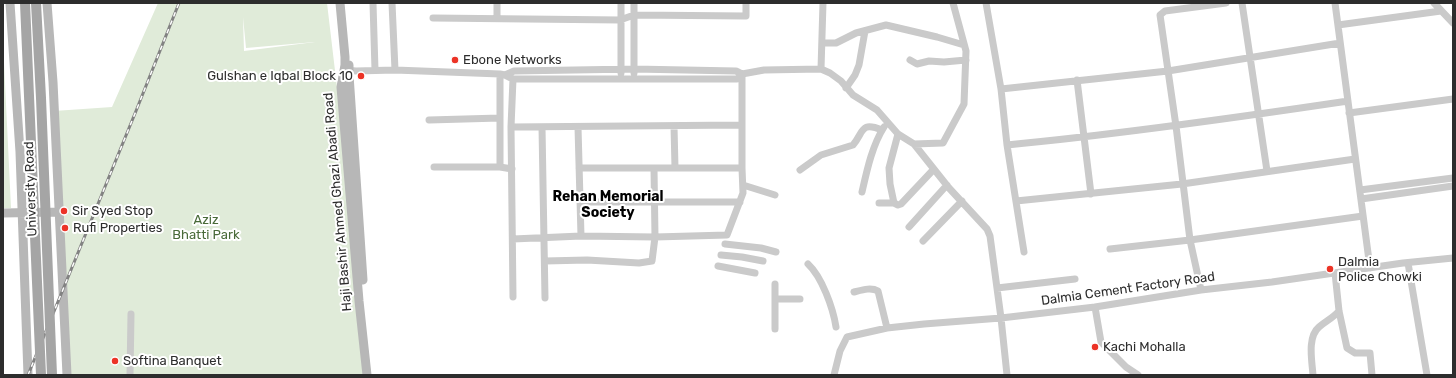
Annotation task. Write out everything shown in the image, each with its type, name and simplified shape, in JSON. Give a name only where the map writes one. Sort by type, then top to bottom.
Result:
[{"type":"main road","name":"University Road","points":[[25,3],[41,375]]},
{"type":"main road","name":"University Road","points":[[36,3],[52,375]]},
{"type":"street","points":[[10,3],[20,152],[28,375]]},
{"type":"street","points":[[47,3],[53,82],[67,375]]},
{"type":"street","name":"Haji Bashir Ahmed Ghazi Abadi Road","points":[[340,3],[345,57],[349,75],[365,302],[372,375]]},
{"type":"street","name":"Haji Bashir Ahmed Ghazi Abadi Road","points":[[345,3],[347,70],[341,87],[359,301],[367,375]]},
{"type":"street","points":[[373,3],[375,70]]},
{"type":"street","points":[[392,3],[395,70]]},
{"type":"street","points":[[497,3],[497,18]]},
{"type":"street","points":[[620,3],[621,79]]},
{"type":"street","points":[[634,3],[634,78]]},
{"type":"street","points":[[433,18],[620,20],[634,15],[746,16],[746,3]]},
{"type":"street","points":[[821,69],[823,3]]},
{"type":"street","points":[[914,144],[943,143],[964,104],[966,60],[964,45],[953,3]]},
{"type":"street","points":[[986,3],[1001,89],[1007,145],[1024,252]]},
{"type":"street","points":[[1201,290],[1190,240],[1160,15],[1162,12],[1226,3]]},
{"type":"street","points":[[1242,3],[1267,171]]},
{"type":"street","points":[[1335,3],[1370,268]]},
{"type":"street","points":[[1434,3],[1453,23]]},
{"type":"street","points":[[1338,26],[1441,11]]},
{"type":"street","points":[[822,43],[836,43],[856,33],[886,26],[937,37],[964,45]]},
{"type":"street","points":[[846,88],[855,75],[859,65],[865,31]]},
{"type":"street","points":[[1001,89],[1168,71],[1340,43]]},
{"type":"street","points":[[910,60],[917,64],[929,61],[944,62],[966,60]]},
{"type":"street","points":[[503,75],[514,71],[634,69],[736,72],[742,74],[764,70],[821,69],[830,72],[841,81],[853,95],[877,110],[898,134],[914,144],[947,185],[987,229],[990,236],[1007,375]]},
{"type":"street","points":[[347,70],[395,70],[503,75],[513,79],[737,79],[742,74]]},
{"type":"street","points":[[697,78],[698,71]]},
{"type":"street","points":[[513,239],[581,236],[727,235],[743,193],[741,125],[742,74]]},
{"type":"street","points":[[500,167],[500,118],[503,75]]},
{"type":"street","points":[[513,79],[511,127],[514,297]]},
{"type":"street","points":[[1077,80],[1092,194]]},
{"type":"street","points":[[1349,113],[1453,99]]},
{"type":"street","points":[[1007,145],[1084,138],[1348,101]]},
{"type":"street","points":[[429,120],[500,118]]},
{"type":"street","points":[[862,192],[870,159],[878,136],[887,122]]},
{"type":"street","points":[[511,127],[741,125]]},
{"type":"street","points":[[674,126],[675,168]]},
{"type":"street","points":[[800,170],[821,154],[854,145],[862,131],[867,127],[872,126],[882,130]]},
{"type":"street","points":[[542,127],[545,298]]},
{"type":"street","points":[[578,127],[581,236]]},
{"type":"street","points":[[894,203],[890,184],[890,168],[898,134]]},
{"type":"street","points":[[1016,201],[1182,184],[1355,159]]},
{"type":"street","points":[[434,167],[500,167],[512,169]]},
{"type":"street","points":[[579,168],[742,168]]},
{"type":"street","points":[[545,260],[587,260],[639,263],[652,261],[654,236],[654,168]]},
{"type":"street","points":[[879,203],[901,204],[934,169]]},
{"type":"street","points":[[1360,190],[1453,178]]},
{"type":"street","points":[[743,185],[775,195]]},
{"type":"street","points":[[909,227],[947,185]]},
{"type":"street","points":[[1390,186],[1391,195]]},
{"type":"street","points":[[1361,199],[1453,186]]},
{"type":"street","points":[[923,241],[962,201]]},
{"type":"street","points":[[580,202],[740,202]]},
{"type":"street","points":[[3,213],[59,212]]},
{"type":"street","points":[[1110,249],[1190,240],[1363,216]]},
{"type":"street","points":[[725,244],[760,248],[776,252]]},
{"type":"street","points":[[722,255],[763,261]]},
{"type":"street","name":"Dalmia Cement Factory Road","points":[[834,375],[840,351],[847,337],[887,328],[1001,318],[1095,307],[1201,290],[1453,258]]},
{"type":"street","points":[[1408,263],[1427,375]]},
{"type":"street","points":[[808,264],[818,278],[835,318],[836,327]]},
{"type":"street","points":[[718,266],[755,273]]},
{"type":"street","points":[[1335,273],[1339,311],[1347,348],[1355,353],[1370,353],[1372,375]]},
{"type":"street","points":[[997,288],[1075,279]]},
{"type":"street","points":[[775,284],[775,329]]},
{"type":"street","points":[[854,292],[870,289],[878,290],[887,328]]},
{"type":"street","points":[[775,299],[800,299]]},
{"type":"street","points":[[1095,307],[1101,342],[1126,366],[1138,375]]},
{"type":"street","points":[[1313,375],[1312,342],[1314,334],[1319,327],[1335,316],[1339,311]]},
{"type":"street","points":[[130,375],[131,314]]},
{"type":"green space","name":"Aziz Bhatti Park","points":[[158,3],[327,3],[371,375],[67,375],[54,111],[112,107]],"holes":[[[243,17],[246,48],[315,42],[244,51]]]},
{"type":"green space","points":[[3,41],[11,208],[3,208]]},
{"type":"railway","points":[[28,375],[179,3]]},
{"type":"place","name":"Ebone Networks","points":[[455,60]]},
{"type":"place","name":"Gulshan e Iqbal Block 10","points":[[361,76]]},
{"type":"place","name":"Sir Syed Stop","points":[[64,211]]},
{"type":"place","name":"Rufi Properties","points":[[65,228]]},
{"type":"place","name":"Dalmia Police Chowki","points":[[1330,269]]},
{"type":"place","name":"Kachi Mohalla","points":[[1095,347]]},
{"type":"place","name":"Softina Banquet","points":[[115,361]]},
{"type":"district","name":"Rehan Memorial Society","points":[[608,206]]}]
